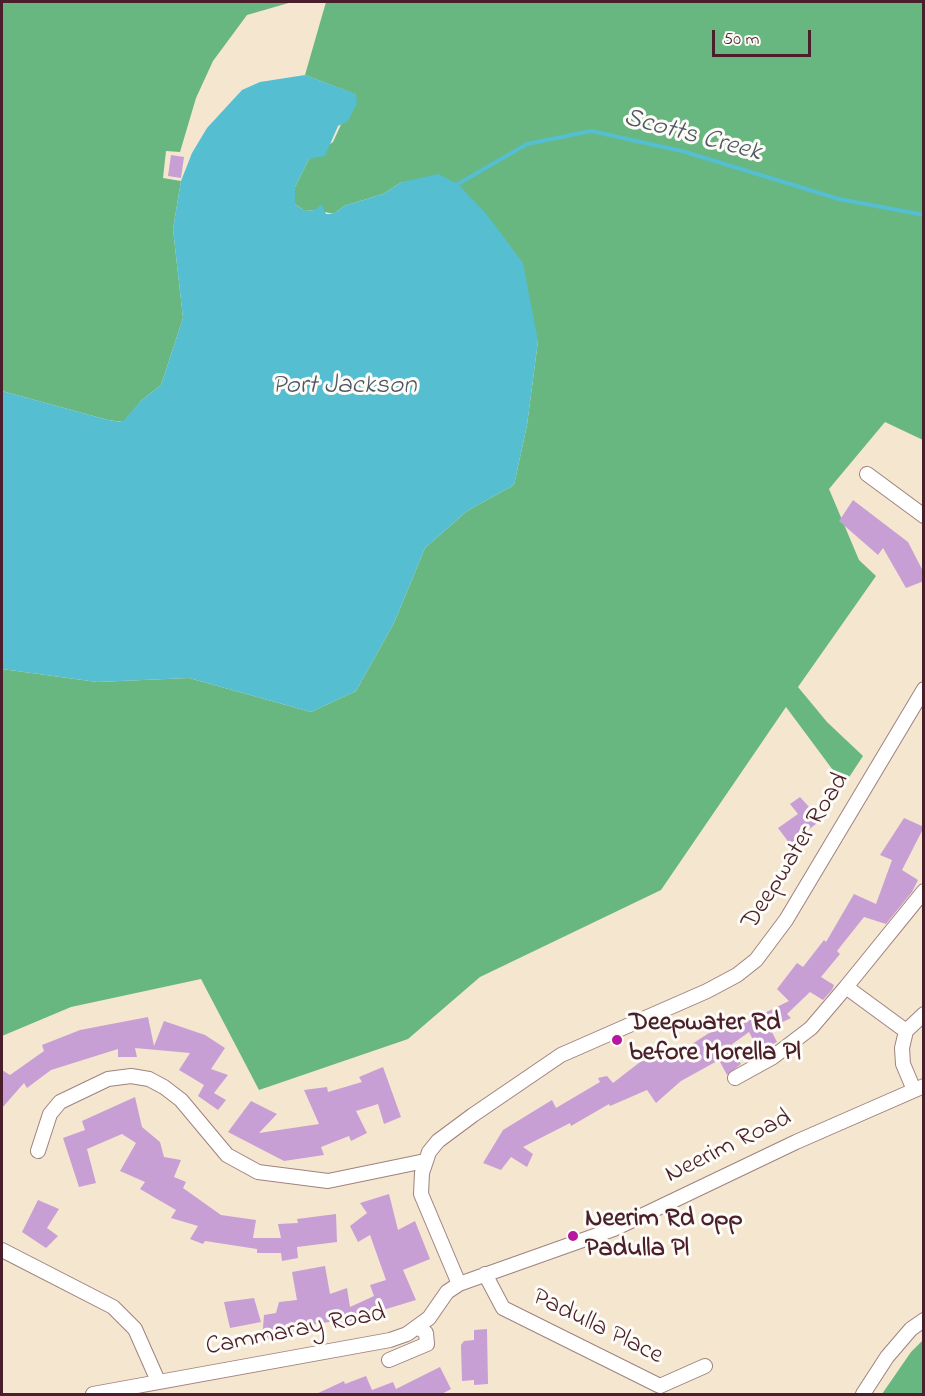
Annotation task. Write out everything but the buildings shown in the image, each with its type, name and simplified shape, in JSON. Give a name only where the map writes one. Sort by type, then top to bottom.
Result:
[{"type":"street","points":[[867,474],[924,516]]},
{"type":"street","name":"Deepwater Road","points":[[425,1161],[429,1152],[447,1135],[561,1055],[707,991],[737,975],[756,960],[786,920],[924,689]]},
{"type":"street","points":[[735,1078],[773,1057],[811,1029],[924,891]]},
{"type":"street","points":[[846,987],[906,1031]]},
{"type":"street","points":[[919,1088],[903,1064],[902,1048],[906,1031],[924,1014]]},
{"type":"street","points":[[38,1151],[50,1114],[60,1102],[108,1079],[131,1076],[149,1079],[164,1087],[181,1100],[227,1155],[258,1172],[328,1181],[425,1161],[420,1184],[424,1205],[459,1284]]},
{"type":"street","name":"Neerim Road","points":[[485,1274],[627,1223],[796,1142],[919,1088]]},
{"type":"street","points":[[2,1250],[113,1307],[135,1329],[158,1381]]},
{"type":"street","name":"Cammaray Road","points":[[93,1395],[158,1381],[390,1340],[419,1328],[447,1292],[459,1284],[485,1274]]},
{"type":"street","name":"Padulla Place","points":[[485,1274],[503,1308],[660,1386],[705,1366]]},
{"type":"street","points":[[863,1395],[887,1357],[911,1329],[924,1320]]},
{"type":"street","points":[[388,1360],[427,1344],[426,1333],[419,1328]]},
{"type":"green space","points":[[2,2],[292,2],[247,15],[213,61],[196,98],[180,152],[166,151],[163,178],[181,181],[173,229],[183,318],[161,385],[142,400],[123,422],[2,391]]},
{"type":"green space","points":[[326,2],[923,2],[923,440],[885,422],[829,489],[859,560],[876,576],[798,687],[827,722],[863,756],[844,785],[786,707],[661,890],[480,977],[408,1039],[259,1090],[201,979],[71,1007],[2,1036],[2,669],[97,682],[189,678],[311,712],[356,691],[394,623],[425,548],[467,511],[514,485],[527,425],[538,341],[402,182],[383,194],[344,206],[334,214],[315,210],[305,211],[295,204],[295,187],[309,159],[333,142],[355,94],[305,75]]},
{"type":"green space","points":[[923,1340],[923,1394],[882,1394],[911,1352]]},
{"type":"water","name":"Port Jackson","points":[[305,75],[356,94],[357,103],[348,121],[338,126],[325,156],[309,159],[295,187],[295,204],[305,211],[315,210],[321,204],[326,214],[334,214],[344,206],[383,194],[402,182],[438,174],[458,184],[488,216],[523,263],[538,341],[527,425],[514,485],[467,511],[425,548],[394,623],[356,691],[311,712],[189,678],[97,682],[2,669],[2,391],[122,422],[142,400],[161,385],[183,318],[173,229],[181,181],[192,153],[207,128],[242,90],[260,82]]},
{"type":"waterway","name":"Scotts Creek","points":[[458,184],[527,144],[591,131],[682,151],[839,199],[924,215]]},
{"type":"place","name":"Deepwater Rd before Morella Pl","points":[[617,1040]]},
{"type":"place","name":"Neerim Rd opp Padulla Pl","points":[[573,1236]]}]
